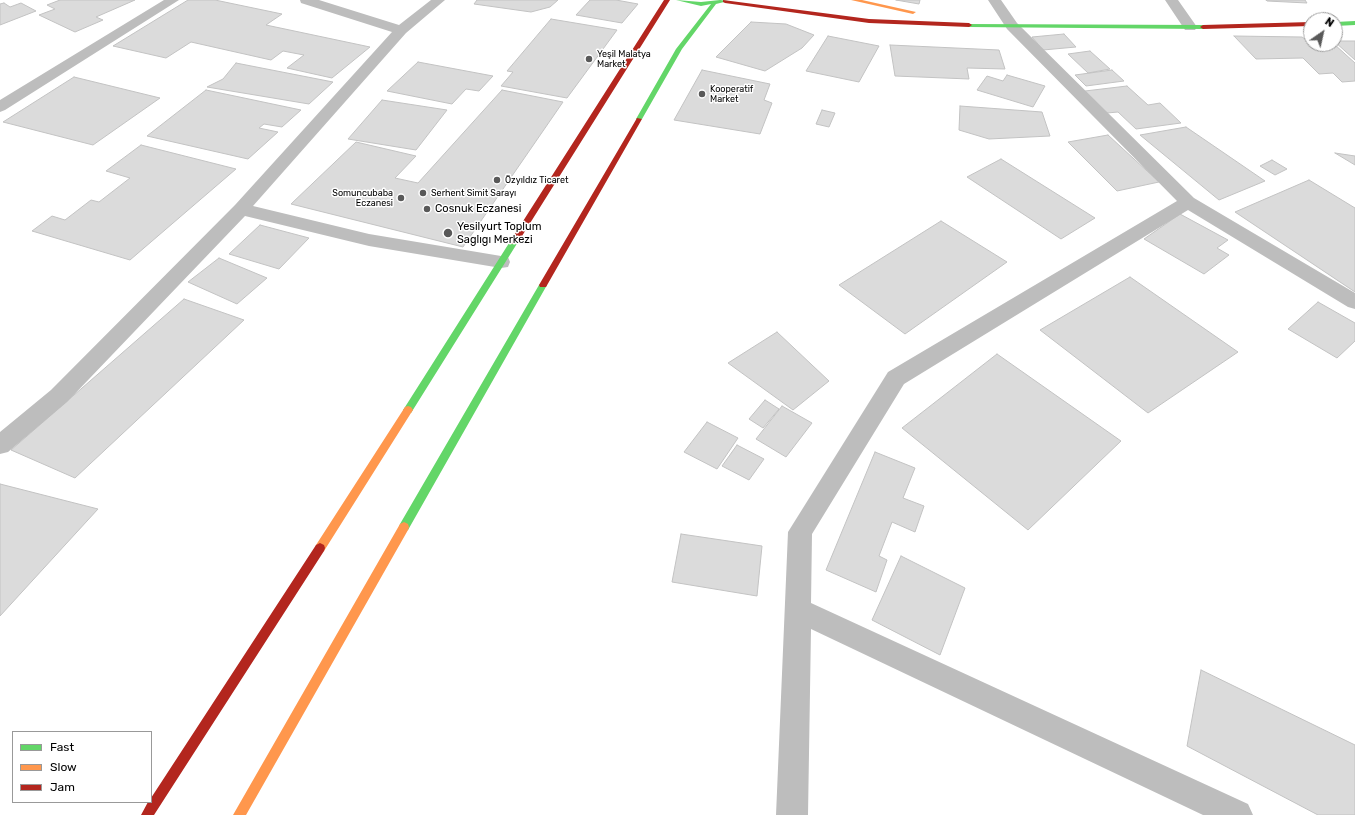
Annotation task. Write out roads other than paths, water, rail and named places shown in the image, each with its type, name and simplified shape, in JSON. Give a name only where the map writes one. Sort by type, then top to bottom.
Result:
[{"type":"main road","points":[[147,815],[352,498],[667,0]]},
{"type":"main road","points":[[679,0],[701,4],[714,4],[727,1],[868,21],[985,26],[1190,27],[1303,24]]},
{"type":"main road","points":[[854,0],[985,26]]},
{"type":"main road","points":[[239,815],[679,49],[714,4]]},
{"type":"main road","points":[[1343,24],[1355,24]]},
{"type":"street","points":[[2,104],[173,0]]},
{"type":"street","points":[[306,0],[401,30]]},
{"type":"street","points":[[0,445],[59,396],[241,209],[401,30],[439,0]]},
{"type":"street","points":[[994,0],[1012,26],[1188,202],[1355,302]]},
{"type":"street","points":[[1171,0],[1190,27]]},
{"type":"street","points":[[792,815],[800,532],[896,378],[1188,202]]},
{"type":"street","points":[[241,209],[369,240],[501,262]]},
{"type":"street","points":[[798,610],[1237,815]]},
{"type":"place","name":"Yeşil Malatya Market","points":[[589,59]]},
{"type":"place","name":"Kooperatif Market","points":[[702,94]]},
{"type":"place","name":"Özyıldız Ticaret","points":[[497,180]]},
{"type":"place","name":"Serhent Simit Sarayı","points":[[423,193]]},
{"type":"place","name":"Somuncubaba Eczanesi","points":[[401,198]]},
{"type":"place","name":"Cosnuk Eczanesi","points":[[427,209]]},
{"type":"place","name":"Yesilyurt Toplum Saglıgı Merkezi","points":[[448,233]]}]
